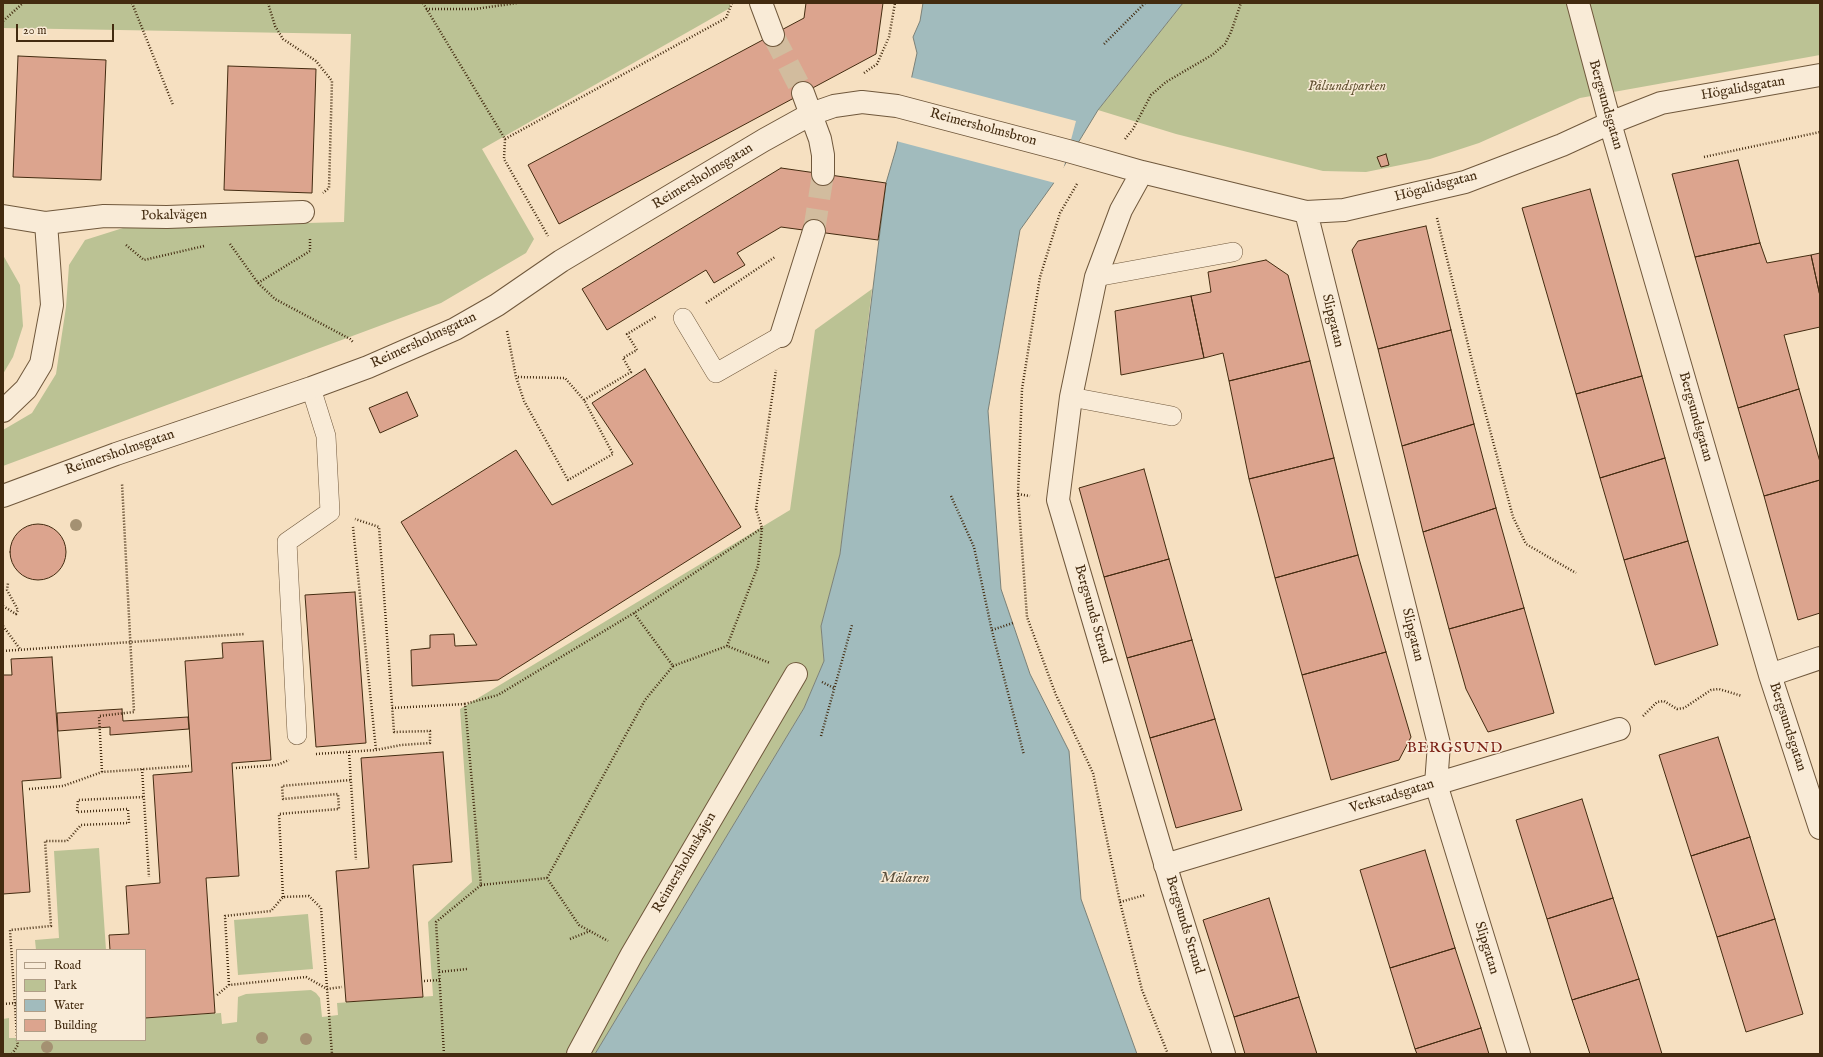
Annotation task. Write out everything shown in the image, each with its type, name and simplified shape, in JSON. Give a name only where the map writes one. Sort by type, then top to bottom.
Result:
[{"type":"street","points":[[761,3],[773,34]]},
{"type":"street","name":"Bergsundsgatan","points":[[1578,3],[1610,123],[1770,675],[1820,828]]},
{"type":"street","name":"Högalidsgatan","points":[[1068,151],[1142,172],[1306,212],[1344,210],[1465,182],[1661,103],[1820,75]]},
{"type":"street","points":[[803,93],[820,139],[823,155],[823,174]]},
{"type":"street","name":"Reimersholmsgatan","points":[[3,496],[116,454],[312,388],[368,367],[455,329],[497,305],[561,260],[811,114],[834,106],[862,102],[897,106]]},
{"type":"street","name":"Reimersholmsbron","points":[[897,106],[1068,151]]},
{"type":"street","name":"Bergsunds Strand","points":[[1142,172],[1121,210],[1096,277],[1071,397],[1058,500],[1165,865],[1224,1054]]},
{"type":"street","name":"Pokalvägen","points":[[3,216],[46,224],[104,216],[167,217],[303,212]]},
{"type":"street","name":"Slipgatan","points":[[1306,212],[1439,744],[1436,784],[1519,1054]]},
{"type":"street","points":[[3,411],[26,389],[41,364],[52,305],[46,224]]},
{"type":"street","points":[[781,336],[813,235]]},
{"type":"street","points":[[1770,675],[1820,658]]},
{"type":"street","name":"Reimersholmskajen","points":[[578,1054],[632,954],[796,674]]},
{"type":"street","name":"Verkstadsgatan","points":[[1165,865],[1619,729]]},
{"type":"lane","points":[[1096,277],[1232,252]]},
{"type":"lane","points":[[683,318],[716,373],[781,336]]},
{"type":"lane","points":[[297,735],[287,542],[330,512],[326,436],[312,388]]},
{"type":"lane","points":[[1071,397],[1172,416]]},
{"type":"path","points":[[3,21],[24,3]]},
{"type":"path","points":[[132,3],[172,105]]},
{"type":"path","points":[[268,3],[275,26],[283,39],[316,61],[332,81],[330,188],[303,212]]},
{"type":"path","points":[[423,3],[505,139],[504,159],[543,228]]},
{"type":"path","points":[[426,9],[475,9],[517,3]]},
{"type":"path","points":[[505,139],[726,18],[732,3]]},
{"type":"path","points":[[863,74],[877,64],[889,37],[895,3]]},
{"type":"path","points":[[1104,44],[1145,3]]},
{"type":"path","points":[[1124,139],[1133,129],[1151,95],[1166,82],[1212,55],[1225,44],[1231,32],[1241,3]]},
{"type":"path","points":[[1704,157],[1820,132]]},
{"type":"path","points":[[1437,217],[1476,378],[1513,517],[1526,544],[1576,573]]},
{"type":"path","points":[[258,283],[310,251],[311,233]]},
{"type":"path","points":[[584,400],[631,372],[623,358],[636,350],[627,334],[657,316],[683,318],[794,244],[813,235]]},
{"type":"path","points":[[227,240],[258,283],[274,299],[350,339]]},
{"type":"path","points":[[144,260],[205,246]]},
{"type":"path","points":[[507,330],[516,377],[524,401],[568,480],[613,454],[584,400],[566,378],[516,377]]},
{"type":"path","points":[[727,646],[758,566],[762,528],[756,509],[781,336]]},
{"type":"path","points":[[102,772],[99,716],[134,712],[129,642],[122,483]]},
{"type":"path","points":[[951,496],[974,547],[992,630],[1024,755]]},
{"type":"path","points":[[236,768],[277,765],[298,756],[376,750],[401,745],[430,743],[430,731],[394,732],[379,527],[352,518],[376,750]]},
{"type":"path","points":[[392,708],[465,704],[498,695],[634,613],[762,528]]},
{"type":"path","points":[[3,606],[16,614],[18,610],[7,590],[8,582]]},
{"type":"path","points":[[634,613],[673,666]]},
{"type":"path","points":[[992,630],[1013,623]]},
{"type":"path","points":[[821,736],[852,625]]},
{"type":"path","points":[[3,626],[20,650]]},
{"type":"path","points":[[3,651],[245,634]]},
{"type":"path","points":[[547,878],[645,700],[673,666],[727,646],[796,674]]},
{"type":"path","points":[[819,681],[834,688]]},
{"type":"path","points":[[1641,718],[1657,702],[1664,701],[1677,708],[1684,708],[1711,690],[1719,689],[1742,696]]},
{"type":"path","points":[[465,704],[481,885]]},
{"type":"path","points":[[297,735],[298,756]]},
{"type":"path","points":[[349,752],[356,860]]},
{"type":"path","points":[[29,789],[63,786],[102,772],[189,766]]},
{"type":"path","points":[[142,769],[150,877]]},
{"type":"path","points":[[284,897],[279,814],[339,809],[338,794],[283,799],[282,786],[351,780]]},
{"type":"path","points":[[3,1004],[16,1003],[10,930],[51,926],[45,841],[67,841],[81,825],[129,823],[128,809],[78,812],[78,800],[144,797]]},
{"type":"path","points":[[444,1054],[436,922],[481,885],[547,878]]},
{"type":"path","points":[[547,878],[579,925],[632,954]]},
{"type":"path","points":[[229,985],[225,916],[271,911],[284,897],[309,896],[321,908],[332,1054]]},
{"type":"path","points":[[1120,902],[1135,898]]},
{"type":"path","points":[[570,939],[590,931]]},
{"type":"path","points":[[439,972],[467,969]]},
{"type":"path","points":[[217,995],[229,985],[306,977],[327,989],[342,987]]},
{"type":"path","points":[[424,981],[440,980]]},
{"type":"path","points":[[12,1054],[18,1045],[17,1041]]},
{"type":"green space","points":[[3,3],[730,3],[730,8],[482,149],[534,239],[526,253],[441,303],[3,466],[3,430],[32,413],[56,374],[66,307],[69,265],[85,240],[123,228],[344,222],[351,34],[3,28]]},
{"type":"green space","name":"Pålsundsparken","points":[[1183,3],[1820,3],[1820,55],[1580,98],[1479,143],[1430,159],[1366,172],[1323,171],[1176,134],[1098,110]]},
{"type":"green space","points":[[3,255],[20,285],[23,326],[13,357],[3,374]]},
{"type":"green space","points":[[872,289],[840,554],[821,626],[824,661],[804,708],[595,1054],[3,1054],[3,1019],[9,1018],[9,1038],[16,1038],[16,1041],[146,1041],[146,1018],[221,1013],[222,1024],[237,1022],[238,997],[246,994],[311,990],[320,998],[322,1017],[338,1015],[337,1003],[433,996],[428,922],[472,882],[460,709],[790,510],[815,330]]},
{"type":"green space","points":[[99,848],[106,949],[36,949],[35,940],[59,938],[54,851]]},
{"type":"green space","points":[[308,914],[313,969],[238,975],[234,920]]},
{"type":"water","name":"Mälaren","points":[[923,3],[1183,3],[1098,110],[1053,184],[1020,230],[988,411],[1001,589],[1030,674],[1069,751],[1081,899],[1137,1054],[595,1054],[804,708],[824,661],[821,626],[840,554],[886,183],[896,149],[917,53],[913,37],[920,21]]},
{"type":"pier","points":[[910,77],[1076,121],[1063,170],[1055,183],[896,141]]},
{"type":"building","points":[[806,3],[883,3],[876,54],[559,224],[528,165],[804,18]]},
{"type":"building","points":[[18,56],[106,60],[101,180],[13,177]]},
{"type":"building","points":[[228,66],[316,69],[312,193],[224,190]]},
{"type":"building","points":[[1386,154],[1389,165],[1381,167],[1377,157]]},
{"type":"building","points":[[1738,160],[1760,243],[1695,257],[1672,174]]},
{"type":"building","points":[[781,168],[886,183],[878,240],[781,227],[737,253],[745,265],[714,283],[706,270],[607,330],[582,289]]},
{"type":"building","points":[[1590,189],[1642,376],[1576,394],[1522,208]]},
{"type":"building","points":[[1426,226],[1451,330],[1378,349],[1352,250],[1358,241]]},
{"type":"building","points":[[1760,243],[1767,263],[1811,255],[1820,296],[1820,327],[1784,335],[1799,389],[1738,408],[1695,257]]},
{"type":"building","points":[[1820,253],[1820,296],[1811,255]]},
{"type":"building","points":[[1266,260],[1288,275],[1310,361],[1229,381],[1223,353],[1204,358],[1191,296],[1211,292],[1208,272]]},
{"type":"building","points":[[1191,296],[1204,358],[1121,375],[1115,311]]},
{"type":"building","points":[[1451,330],[1474,424],[1402,446],[1378,349]]},
{"type":"building","points":[[1310,361],[1334,458],[1249,479],[1229,381]]},
{"type":"building","points":[[645,369],[741,527],[498,680],[412,686],[411,650],[430,648],[430,635],[454,634],[455,646],[477,645],[401,522],[516,450],[552,505],[633,464],[592,403]]},
{"type":"building","points":[[1642,376],[1665,458],[1600,478],[1576,394]]},
{"type":"building","points":[[1799,389],[1820,462],[1820,480],[1764,496],[1738,408]]},
{"type":"building","points":[[407,392],[418,416],[380,433],[369,408]]},
{"type":"building","points":[[1474,424],[1496,508],[1423,532],[1402,446]]},
{"type":"building","points":[[1334,458],[1358,555],[1275,578],[1249,479]]},
{"type":"building","points":[[1665,458],[1688,541],[1624,560],[1600,478]]},
{"type":"building","points":[[1144,469],[1169,559],[1104,577],[1079,488]]},
{"type":"building","points":[[1820,480],[1820,613],[1798,620],[1764,496]]},
{"type":"building","points":[[1496,508],[1524,608],[1449,629],[1423,532]]},
{"type":"building","points":[[33,524],[43,524],[58,532],[64,541],[66,552],[64,563],[58,572],[43,580],[33,580],[22,575],[15,568],[10,557],[10,547],[15,536],[22,529]]},
{"type":"building","points":[[1688,541],[1718,645],[1655,665],[1624,560]]},
{"type":"building","points":[[1358,555],[1386,652],[1302,675],[1275,578]]},
{"type":"building","points":[[1169,559],[1192,640],[1127,658],[1104,577]]},
{"type":"building","points":[[355,592],[366,743],[316,747],[305,595]]},
{"type":"building","points":[[1524,608],[1554,713],[1488,732],[1466,689],[1449,629]]},
{"type":"building","points":[[1192,640],[1215,719],[1150,738],[1127,658]]},
{"type":"building","points":[[263,641],[271,760],[232,763],[239,876],[206,878],[215,1013],[146,1018],[146,949],[110,949],[109,935],[129,934],[126,886],[160,883],[153,775],[192,772],[185,661],[223,658],[222,643]]},
{"type":"building","points":[[1386,652],[1411,737],[1399,760],[1331,780],[1302,675]]},
{"type":"building","points":[[52,657],[61,778],[22,781],[30,892],[3,894],[3,675],[12,675],[11,659]]},
{"type":"building","points":[[122,709],[123,721],[188,717],[189,729],[110,735],[110,727],[58,731],[57,713]]},
{"type":"building","points":[[1215,719],[1242,810],[1176,828],[1150,738]]},
{"type":"building","points":[[1718,737],[1750,837],[1691,856],[1659,755]]},
{"type":"building","points":[[443,752],[452,862],[413,865],[423,997],[346,1002],[336,871],[369,868],[361,758]]},
{"type":"building","points":[[1582,799],[1613,898],[1547,919],[1516,820]]},
{"type":"building","points":[[1750,837],[1775,919],[1717,937],[1691,856]]},
{"type":"building","points":[[1425,850],[1455,948],[1390,968],[1360,870]]},
{"type":"building","points":[[1269,898],[1299,997],[1234,1017],[1203,920]]},
{"type":"building","points":[[1613,898],[1639,979],[1572,1000],[1547,919]]},
{"type":"building","points":[[1775,919],[1803,1014],[1746,1032],[1717,937]]},
{"type":"building","points":[[1455,948],[1481,1028],[1415,1049],[1390,968]]},
{"type":"building","points":[[1639,979],[1662,1054],[1590,1054],[1572,1000]]},
{"type":"building","points":[[1299,997],[1317,1054],[1245,1054],[1234,1017]]},
{"type":"building","points":[[1481,1028],[1489,1054],[1417,1054],[1415,1049]]},
{"type":"tunnel","points":[[773,35],[803,93]]},
{"type":"tunnel","points":[[814,231],[823,174]]},
{"type":"district","name":"BERGSUND","points":[[1455,749]]}]
